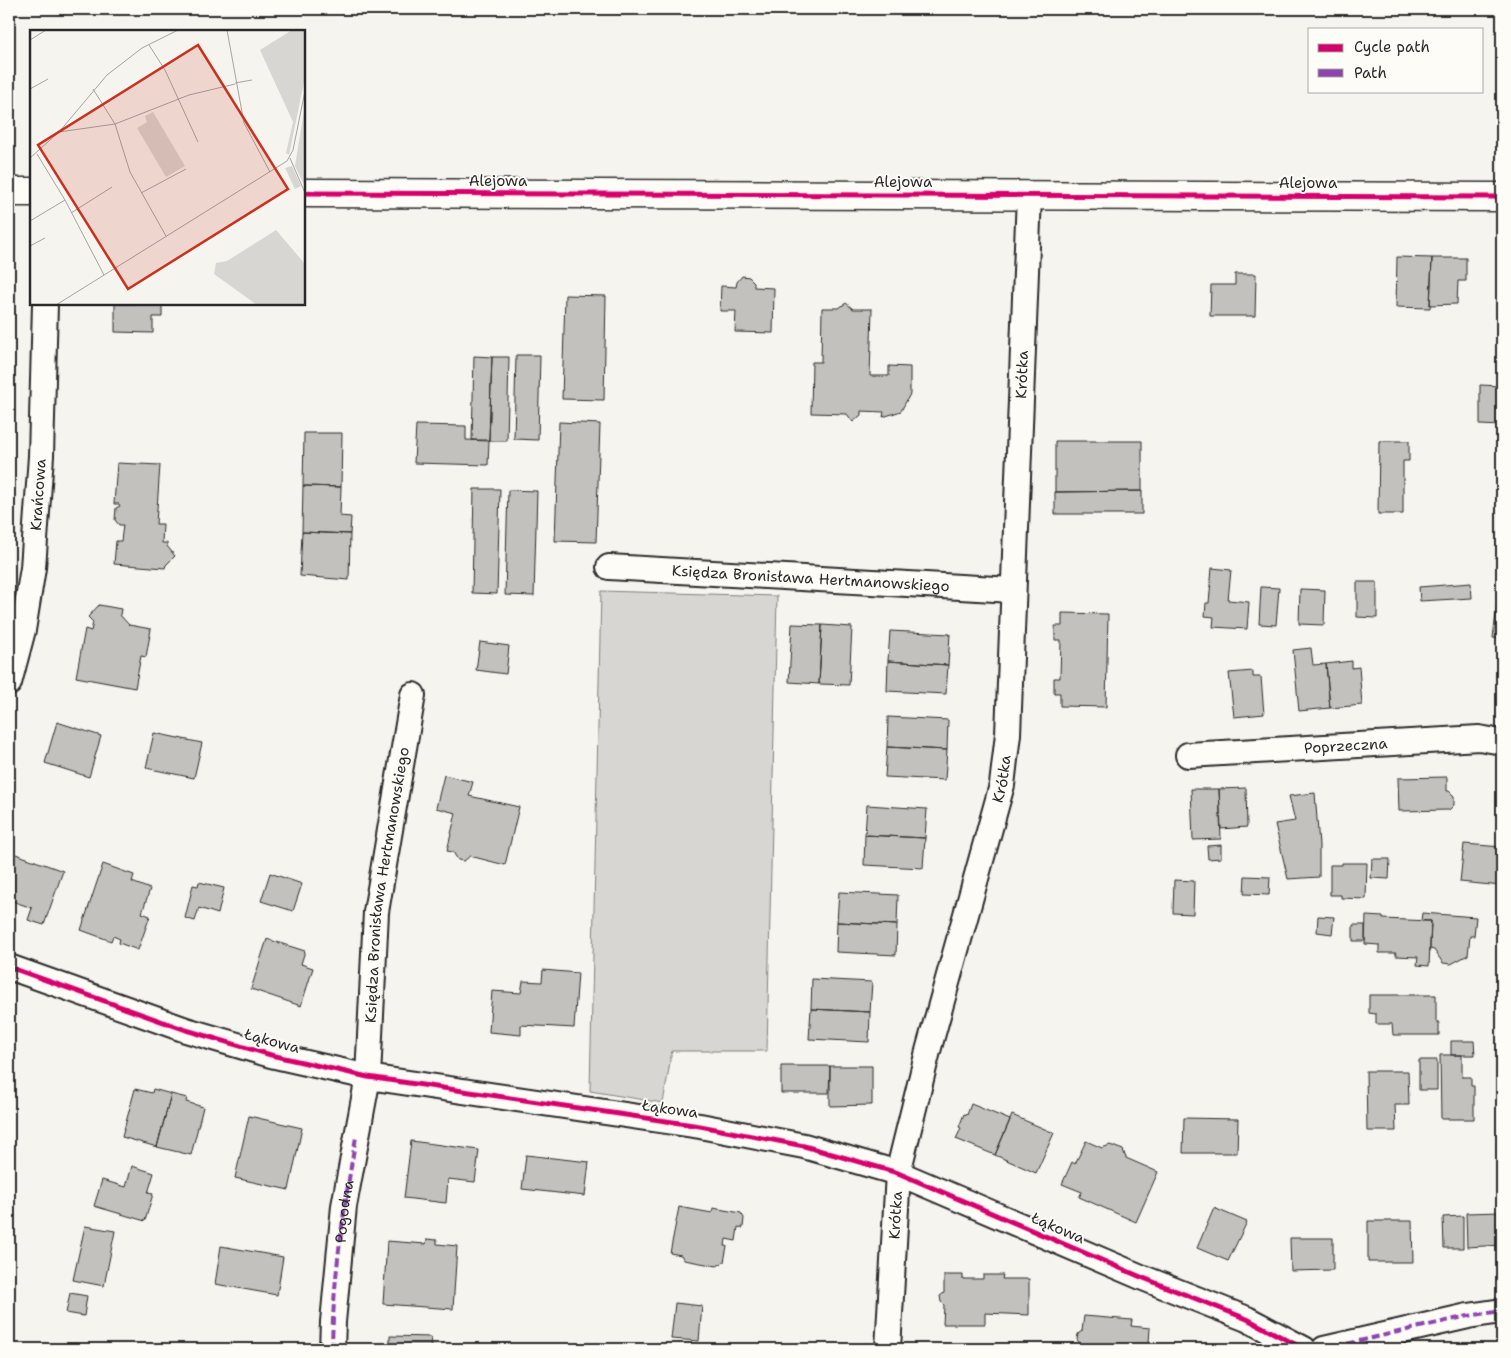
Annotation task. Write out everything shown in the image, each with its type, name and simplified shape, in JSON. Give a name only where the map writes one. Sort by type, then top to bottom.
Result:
[{"type":"street","points":[[9,192],[30,192]]},
{"type":"street","name":"Alejowa","points":[[305,193],[1502,197]]},
{"type":"street","name":"Krótka","points":[[888,1349],[898,1173],[928,1051],[1002,786],[1008,734],[1029,195]]},
{"type":"street","name":"Krańcowa","points":[[9,683],[23,630],[33,568],[40,465],[45,305]]},
{"type":"street","name":"Księdza Bronisława Hertmanowskiego","points":[[609,568],[1013,590]]},
{"type":"street","name":"Księdza Bronisława Hertmanowskiego","points":[[368,1078],[376,912],[413,695]]},
{"type":"street","name":"Poprzeczna","points":[[1188,755],[1479,738],[1502,742]]},
{"type":"street","name":"Łąkowa","points":[[9,967],[186,1030],[271,1055],[368,1078],[700,1126],[804,1146],[898,1173],[1141,1277],[1247,1319],[1304,1349]]},
{"type":"street","name":"Pogodna","points":[[332,1349],[344,1206],[368,1078]]},
{"type":"street","points":[[1324,1349],[1468,1316],[1502,1311]]},
{"type":"shaded area","points":[[601,591],[777,596],[767,1051],[672,1051],[663,1103],[590,1091]]},
{"type":"building","points":[[1397,257],[1432,258],[1430,308],[1396,307]]},
{"type":"building","points":[[1432,258],[1466,258],[1466,281],[1458,281],[1457,304],[1430,305]]},
{"type":"building","points":[[1235,274],[1256,274],[1255,316],[1210,316],[1211,285],[1235,285]]},
{"type":"building","points":[[742,276],[749,277],[754,282],[754,287],[774,288],[773,333],[735,332],[736,311],[720,311],[721,286],[736,287],[737,282]]},
{"type":"building","points":[[565,295],[606,296],[604,400],[562,399]]},
{"type":"building","points":[[1497,296],[1502,296],[1502,316],[1497,316]]},
{"type":"building","points":[[846,303],[853,309],[872,309],[870,376],[889,376],[889,366],[910,367],[910,394],[901,411],[883,417],[884,412],[861,411],[861,415],[853,422],[847,414],[811,413],[812,362],[821,362],[822,308],[839,308]]},
{"type":"building","points":[[115,305],[162,305],[162,317],[153,317],[153,333],[115,332]]},
{"type":"building","points":[[516,355],[540,355],[538,440],[514,439]]},
{"type":"building","points":[[474,356],[492,357],[489,440],[472,440]]},
{"type":"building","points":[[492,357],[509,357],[507,441],[489,440]]},
{"type":"building","points":[[1480,385],[1502,386],[1502,426],[1480,425]]},
{"type":"building","points":[[559,422],[600,424],[596,542],[555,541]]},
{"type":"building","points":[[416,425],[466,426],[466,440],[489,441],[488,465],[414,463]]},
{"type":"building","points":[[304,433],[342,433],[341,487],[303,486]]},
{"type":"building","points":[[1055,441],[1142,441],[1142,491],[1055,492]]},
{"type":"building","points":[[1379,441],[1409,441],[1409,461],[1403,461],[1403,514],[1378,514]]},
{"type":"building","points":[[117,463],[160,465],[156,524],[163,524],[162,543],[167,543],[167,546],[175,556],[165,568],[114,564],[116,541],[121,541],[123,525],[119,525],[115,520],[116,508],[120,506],[119,504],[114,504]]},
{"type":"building","points":[[303,486],[341,487],[340,516],[351,517],[350,534],[302,532]]},
{"type":"building","points":[[474,489],[500,489],[497,594],[472,593]]},
{"type":"building","points":[[508,490],[537,491],[534,596],[505,595]]},
{"type":"building","points":[[1142,491],[1142,514],[1055,514],[1055,492]]},
{"type":"building","points":[[302,532],[350,534],[349,580],[300,576]]},
{"type":"building","points":[[1212,568],[1231,570],[1228,600],[1249,602],[1247,629],[1213,627],[1214,617],[1205,616],[1206,603],[1209,603]]},
{"type":"building","points":[[1357,582],[1377,582],[1377,618],[1357,617]]},
{"type":"building","points":[[1471,583],[1472,598],[1420,601],[1419,587]]},
{"type":"building","points":[[1261,587],[1279,588],[1276,625],[1259,624]]},
{"type":"building","points":[[1300,589],[1325,590],[1324,625],[1299,624]]},
{"type":"building","points":[[1498,597],[1502,597],[1502,639],[1493,638]]},
{"type":"building","points":[[99,605],[121,609],[120,615],[129,625],[151,629],[146,657],[141,656],[135,688],[76,677],[85,629],[91,631],[93,622],[88,617]]},
{"type":"building","points":[[1062,613],[1108,614],[1106,707],[1060,706],[1060,693],[1054,693],[1054,678],[1060,678],[1061,640],[1055,640],[1055,626],[1062,626]]},
{"type":"building","points":[[792,624],[822,625],[819,684],[789,682]]},
{"type":"building","points":[[822,625],[852,627],[849,685],[819,684]]},
{"type":"building","points":[[890,631],[950,634],[948,665],[888,661]]},
{"type":"building","points":[[480,642],[509,646],[506,674],[476,670]]},
{"type":"building","points":[[1311,648],[1313,665],[1326,664],[1330,708],[1299,711],[1293,650]]},
{"type":"building","points":[[888,661],[948,665],[946,694],[887,691]]},
{"type":"building","points":[[1352,661],[1352,668],[1359,667],[1362,705],[1330,708],[1326,664]]},
{"type":"building","points":[[1253,671],[1253,677],[1261,677],[1264,714],[1234,717],[1229,673]]},
{"type":"building","points":[[888,717],[948,720],[947,750],[887,747]]},
{"type":"building","points":[[57,722],[101,736],[89,777],[45,763]]},
{"type":"building","points":[[154,733],[202,743],[194,778],[146,768]]},
{"type":"building","points":[[887,747],[947,750],[945,780],[885,777]]},
{"type":"building","points":[[444,775],[473,782],[469,796],[519,807],[505,865],[470,856],[464,861],[458,860],[453,852],[447,851],[456,813],[436,808]]},
{"type":"building","points":[[1447,777],[1447,791],[1454,796],[1454,805],[1449,810],[1399,811],[1398,778]]},
{"type":"building","points":[[1246,788],[1247,827],[1221,829],[1219,789]]},
{"type":"building","points":[[1191,789],[1219,789],[1221,839],[1193,840]]},
{"type":"building","points":[[1315,793],[1319,845],[1319,877],[1288,879],[1275,824],[1295,821],[1289,796]]},
{"type":"building","points":[[867,805],[927,809],[925,838],[865,835]]},
{"type":"building","points":[[865,835],[925,838],[923,868],[864,865]]},
{"type":"building","points":[[1464,844],[1502,847],[1502,886],[1460,882]]},
{"type":"building","points":[[1221,845],[1221,858],[1208,859],[1207,846]]},
{"type":"building","points":[[13,853],[63,871],[44,925],[28,920],[32,908],[9,900],[9,866]]},
{"type":"building","points":[[1372,859],[1390,859],[1389,879],[1371,878]]},
{"type":"building","points":[[1342,863],[1367,863],[1366,899],[1341,898],[1341,895],[1330,895],[1330,865],[1342,865]]},
{"type":"building","points":[[103,864],[134,875],[132,882],[150,889],[142,913],[150,916],[138,950],[119,943],[120,939],[113,936],[111,941],[81,930]]},
{"type":"building","points":[[270,873],[302,884],[293,911],[261,901]]},
{"type":"building","points":[[1245,876],[1270,877],[1269,895],[1244,894]]},
{"type":"building","points":[[1174,880],[1194,881],[1193,914],[1173,913]]},
{"type":"building","points":[[199,882],[224,888],[218,914],[199,908],[195,921],[185,918],[193,885],[198,886]]},
{"type":"building","points":[[839,892],[898,895],[897,925],[837,922]]},
{"type":"building","points":[[1422,913],[1476,917],[1474,936],[1470,936],[1468,955],[1451,964],[1443,963],[1434,950],[1430,949],[1431,921],[1421,921]]},
{"type":"building","points":[[1318,916],[1334,917],[1332,934],[1317,932]]},
{"type":"building","points":[[1366,916],[1383,917],[1383,919],[1431,921],[1429,966],[1417,965],[1418,957],[1396,956],[1396,953],[1379,953],[1379,945],[1365,944]]},
{"type":"building","points":[[837,922],[897,925],[896,955],[836,952]]},
{"type":"building","points":[[1353,925],[1365,925],[1365,941],[1353,941]]},
{"type":"building","points":[[267,939],[305,951],[301,964],[313,968],[301,1006],[251,989]]},
{"type":"building","points":[[543,970],[578,973],[574,1028],[521,1025],[521,1035],[489,1032],[492,991],[521,993],[523,981],[542,982]]},
{"type":"building","points":[[812,979],[872,982],[870,1012],[811,1009]]},
{"type":"building","points":[[1369,995],[1436,995],[1436,1022],[1439,1022],[1439,1035],[1393,1035],[1392,1024],[1376,1024],[1376,1014],[1369,1013]]},
{"type":"building","points":[[811,1009],[870,1012],[869,1042],[809,1039]]},
{"type":"building","points":[[1451,1041],[1474,1041],[1475,1055],[1451,1055]]},
{"type":"building","points":[[1440,1055],[1462,1055],[1462,1077],[1471,1077],[1471,1086],[1474,1086],[1474,1119],[1441,1119]]},
{"type":"building","points":[[1419,1060],[1437,1060],[1437,1090],[1419,1090]]},
{"type":"building","points":[[781,1066],[830,1066],[829,1093],[781,1093]]},
{"type":"building","points":[[830,1066],[872,1066],[872,1105],[830,1106]]},
{"type":"building","points":[[1366,1071],[1408,1071],[1409,1105],[1395,1105],[1396,1131],[1367,1131]]},
{"type":"building","points":[[135,1089],[152,1093],[153,1089],[171,1094],[157,1147],[122,1137]]},
{"type":"building","points":[[171,1094],[187,1098],[186,1102],[203,1107],[191,1155],[157,1147]]},
{"type":"building","points":[[971,1104],[1010,1120],[995,1155],[956,1139],[964,1114],[967,1115]]},
{"type":"building","points":[[1012,1115],[1054,1133],[1036,1173],[995,1155]]},
{"type":"building","points":[[249,1116],[302,1128],[289,1190],[235,1178]]},
{"type":"building","points":[[1184,1118],[1238,1119],[1237,1153],[1183,1153]]},
{"type":"building","points":[[411,1141],[479,1150],[475,1182],[448,1179],[446,1203],[404,1198]]},
{"type":"building","points":[[1086,1141],[1102,1148],[1110,1145],[1123,1150],[1126,1158],[1158,1172],[1136,1222],[1079,1197],[1082,1192],[1062,1184],[1072,1162],[1075,1164]]},
{"type":"building","points":[[526,1155],[589,1162],[585,1196],[522,1189]]},
{"type":"building","points":[[132,1166],[154,1173],[148,1193],[153,1194],[145,1221],[94,1206],[102,1180],[126,1187]]},
{"type":"building","points":[[679,1207],[712,1213],[713,1208],[741,1213],[744,1218],[743,1228],[738,1227],[736,1241],[726,1239],[725,1246],[727,1246],[724,1262],[717,1266],[684,1260],[681,1255],[670,1253]]},
{"type":"building","points":[[1214,1208],[1247,1222],[1228,1261],[1197,1248]]},
{"type":"building","points":[[1502,1212],[1502,1245],[1467,1247],[1466,1213]]},
{"type":"building","points":[[1463,1216],[1463,1248],[1444,1248],[1443,1217]]},
{"type":"building","points":[[1368,1221],[1412,1221],[1413,1262],[1368,1262]]},
{"type":"building","points":[[85,1226],[115,1231],[104,1286],[73,1280]]},
{"type":"building","points":[[1290,1238],[1333,1238],[1333,1270],[1291,1271]]},
{"type":"building","points":[[427,1239],[437,1240],[437,1244],[457,1246],[453,1309],[383,1304],[387,1241],[426,1244]]},
{"type":"building","points":[[221,1246],[283,1257],[277,1295],[215,1284]]},
{"type":"building","points":[[944,1275],[963,1275],[963,1279],[983,1279],[983,1275],[1003,1275],[1002,1279],[1029,1279],[1029,1315],[985,1313],[985,1324],[943,1324],[944,1305],[941,1302],[940,1296],[944,1293]]},
{"type":"building","points":[[70,1293],[87,1296],[84,1316],[66,1313]]},
{"type":"building","points":[[675,1303],[702,1306],[699,1341],[671,1339]]},
{"type":"building","points":[[1084,1316],[1132,1320],[1131,1326],[1150,1328],[1149,1343],[1152,1349],[1081,1349],[1081,1344],[1077,1340],[1078,1334],[1082,1331]]},
{"type":"building","points":[[390,1336],[431,1337],[430,1346],[457,1346],[457,1349],[390,1349]]},
{"type":"marked path","points":[[332,1349],[334,1296],[347,1190],[356,1137]]},
{"type":"marked path","points":[[1324,1349],[1468,1316],[1502,1311]]},
{"type":"cycle path","points":[[305,193],[1502,197]]},
{"type":"cycle path","points":[[9,967],[186,1030],[271,1055],[368,1077],[700,1126],[804,1146],[898,1173],[1141,1277],[1247,1319],[1304,1349]]}]
